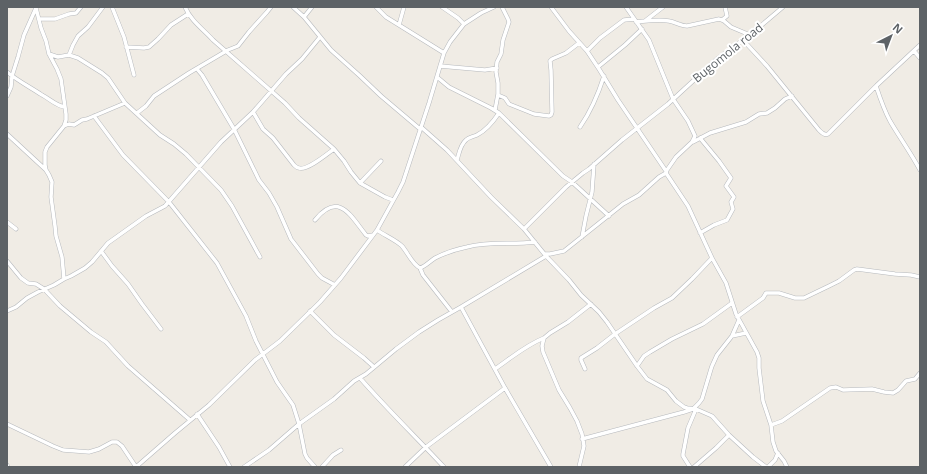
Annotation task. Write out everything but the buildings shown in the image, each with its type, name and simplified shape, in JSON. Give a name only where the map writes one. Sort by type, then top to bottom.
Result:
[{"type":"street","points":[[36,7],[49,54],[61,79],[66,120],[64,126],[47,147],[45,152],[46,170]]},
{"type":"street","points":[[7,96],[24,35],[36,7]]},
{"type":"street","points":[[39,19],[57,19],[76,13],[81,7]]},
{"type":"street","points":[[69,55],[78,36],[88,27],[103,7]]},
{"type":"street","points":[[112,7],[124,37],[134,75]]},
{"type":"street","points":[[185,7],[188,14],[195,22],[226,52],[285,103],[312,130],[334,149],[360,183],[393,200]]},
{"type":"street","points":[[137,113],[146,106],[154,96],[197,69],[237,47],[248,32],[271,7]]},
{"type":"street","points":[[293,7],[304,17],[331,50],[381,96],[447,150],[491,197],[524,229],[545,255],[599,312],[647,379],[667,390],[681,405],[712,416],[729,435],[753,457],[767,467],[775,460],[778,453]]},
{"type":"street","points":[[304,17],[312,7]]},
{"type":"street","points":[[376,7],[386,17],[444,53]]},
{"type":"street","points":[[399,25],[404,7]]},
{"type":"street","points":[[442,7],[464,24]]},
{"type":"street","points":[[7,424],[63,450],[89,452],[112,442],[117,442],[122,446],[136,467],[209,405],[254,360],[280,341],[335,285],[377,230],[403,182],[444,53],[450,42],[464,24],[494,7]]},
{"type":"street","points":[[457,160],[464,142],[490,126],[497,112],[497,68],[503,40],[509,22],[502,7]]},
{"type":"street","points":[[551,7],[598,67],[685,201],[712,258],[726,283],[738,318],[759,358],[762,401],[771,425],[773,442],[787,467]]},
{"type":"street","points":[[626,7],[649,40],[673,99],[694,134],[694,139],[692,142]]},
{"type":"street","points":[[644,21],[663,7]]},
{"type":"street","points":[[587,52],[600,38],[624,20],[664,20],[687,26],[722,20],[727,16],[725,7]]},
{"type":"street","name":"Bugomola road","points":[[524,229],[566,187],[653,116],[718,58],[744,40],[783,7]]},
{"type":"street","points":[[126,47],[144,48],[149,46],[171,25],[188,14]]},
{"type":"street","points":[[722,20],[731,27],[750,35]]},
{"type":"street","points":[[598,67],[642,29]]},
{"type":"street","points":[[7,311],[16,307],[27,298],[85,268],[108,243],[169,202],[221,142],[253,112],[286,74],[302,59],[320,36]]},
{"type":"street","points":[[744,40],[819,130],[826,135],[920,45]]},
{"type":"street","points":[[498,95],[506,98],[509,104],[527,112],[548,116],[551,115],[550,61],[566,53],[579,43]]},
{"type":"street","points":[[914,51],[920,58]]},
{"type":"street","points":[[49,54],[58,57],[69,55],[84,61],[108,78],[125,103],[160,134],[174,144],[221,190],[232,206],[260,257]]},
{"type":"street","points":[[440,66],[485,70],[497,68]]},
{"type":"street","points":[[197,69],[202,74],[234,130],[259,180],[277,207],[291,239],[318,274],[335,285]]},
{"type":"street","points":[[7,72],[25,86],[57,105],[65,107]]},
{"type":"street","points":[[580,127],[588,116],[600,91],[604,76]]},
{"type":"street","points":[[437,77],[449,86],[497,112],[556,169],[609,216]]},
{"type":"street","points":[[876,86],[887,116],[920,170]]},
{"type":"street","points":[[244,467],[269,450],[298,424],[334,399],[354,381],[420,332],[545,255],[564,251],[623,204],[639,195],[666,172],[676,157],[692,142],[710,132],[750,120],[760,114],[768,112],[785,99],[792,96]]},
{"type":"street","points":[[64,126],[71,124],[74,125],[82,120],[125,103]]},
{"type":"street","points":[[253,112],[263,130],[273,138],[294,165],[300,169],[318,161],[334,149]]},
{"type":"street","points":[[94,116],[123,155],[169,202],[217,263],[246,316],[256,341],[277,382],[293,405],[305,454],[315,467]]},
{"type":"street","points":[[7,134],[46,170],[51,179],[51,197],[56,236],[62,257],[64,279]]},
{"type":"street","points":[[700,138],[732,178],[726,186],[734,197],[731,202],[733,209],[728,220],[714,225],[700,233]]},
{"type":"street","points":[[360,183],[381,161]]},
{"type":"street","points":[[582,237],[592,192],[594,164]]},
{"type":"street","points":[[315,220],[326,209],[336,207],[341,208],[348,212],[366,235],[373,235]]},
{"type":"street","points":[[7,222],[16,229]]},
{"type":"street","points":[[377,230],[400,244],[416,266],[420,268],[423,275],[452,312]]},
{"type":"street","points":[[420,268],[437,257],[468,246],[492,243],[535,242]]},
{"type":"street","points":[[101,251],[128,284],[161,329]]},
{"type":"street","points":[[585,369],[581,358],[654,308],[672,298],[712,258]]},
{"type":"street","points":[[7,262],[25,281],[36,284],[44,290],[91,332],[106,342],[128,366],[190,420]]},
{"type":"street","points":[[690,467],[683,456],[688,428],[695,409],[702,399],[713,362],[732,336],[738,318],[763,298],[766,293],[779,293],[802,299],[830,286],[855,269],[865,269],[920,277]]},
{"type":"street","points":[[637,366],[644,356],[650,352],[672,339],[703,324],[732,303]]},
{"type":"street","points":[[495,369],[568,322],[591,304]]},
{"type":"street","points":[[461,307],[505,388],[551,467]]},
{"type":"street","points":[[310,311],[334,335],[374,367]]},
{"type":"street","points":[[732,336],[746,333]]},
{"type":"street","points":[[544,338],[542,346],[543,352],[559,390],[577,421],[584,446],[580,467]]},
{"type":"street","points":[[771,425],[782,421],[830,388],[836,387],[843,390],[872,389],[893,393],[906,382],[916,379],[920,372]]},
{"type":"street","points":[[360,378],[377,398],[444,467]]},
{"type":"street","points":[[405,467],[426,447],[505,388]]},
{"type":"street","points":[[582,439],[695,409]]},
{"type":"street","points":[[197,414],[219,447],[230,467]]},
{"type":"street","points":[[694,467],[729,435]]},
{"type":"street","points":[[322,467],[341,450]]}]
